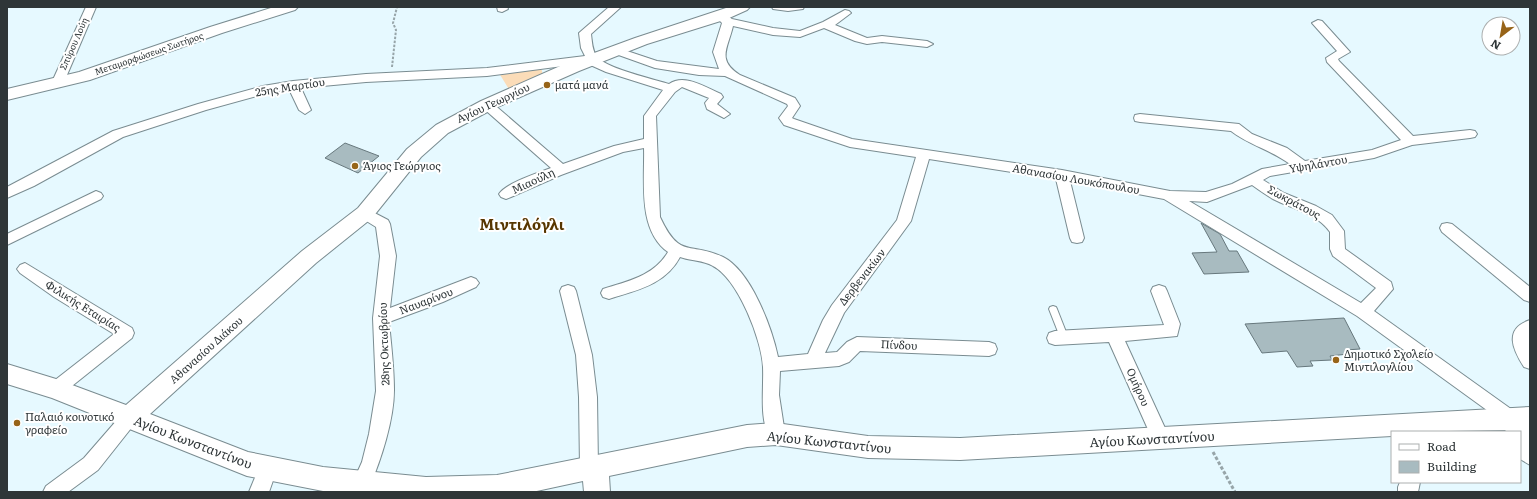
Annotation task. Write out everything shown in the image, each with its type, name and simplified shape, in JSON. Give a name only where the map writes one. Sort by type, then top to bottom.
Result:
[{"type":"main road","name":"Μεταμορφώσεως Σωτήρος","points":[[7,95],[90,74],[231,25],[290,7]]},
{"type":"main road","name":"Αγίου Γεωργίου","points":[[365,213],[400,168],[430,138],[456,120],[487,105],[593,60],[617,51],[725,19],[742,7]]},
{"type":"main road","name":"Αθανασίου Διάκου","points":[[130,417],[309,257],[365,213]]},
{"type":"main road","name":"Αγίου Κωνσταντίνου","points":[[7,374],[130,417],[230,458],[268,469],[323,479],[426,489],[470,490],[594,476],[720,440],[776,434],[868,447],[960,449],[1204,436],[1404,428],[1521,418]]},
{"type":"main road","points":[[1521,418],[1521,433],[1530,453]]},
{"type":"street","name":"Σπύρου Λούη","points":[[58,82],[91,7]]},
{"type":"street","points":[[616,7],[585,33],[587,48],[593,60],[610,69],[671,89]]},
{"type":"street","points":[[776,7],[799,7]]},
{"type":"street","points":[[826,25],[845,13]]},
{"type":"street","points":[[728,72],[720,60],[718,51],[725,19],[769,32],[800,34],[821,25],[826,25],[859,40],[867,41],[882,38],[927,44]]},
{"type":"street","points":[[1318,23],[1344,52],[1332,58],[1333,62],[1410,141]]},
{"type":"street","name":"Αθανασίου Λουκόπουλου","points":[[617,51],[655,64],[693,70],[728,72],[736,78],[792,101],[794,106],[784,118],[789,122],[850,144],[1062,175],[1168,195],[1363,312],[1521,418]]},
{"type":"street","name":"25ης Μαρτίου","points":[[7,193],[29,183],[118,134],[250,93],[293,85],[391,76],[487,72],[586,59],[593,60]]},
{"type":"street","points":[[724,114],[711,106],[717,97],[684,83],[679,83],[671,89],[658,103],[650,116],[653,217],[659,232],[669,247],[676,251],[711,259],[730,271],[751,302],[771,365],[770,396],[772,417],[776,434]]},
{"type":"street","points":[[293,85],[305,110]]},
{"type":"street","points":[[487,105],[560,169]]},
{"type":"street","points":[[1140,118],[1234,127],[1246,137],[1282,151],[1302,166]]},
{"type":"street","name":"Υψηλάντου","points":[[1168,195],[1207,197],[1237,187],[1267,172],[1374,154],[1410,141],[1470,134]]},
{"type":"street","name":"Μιαούλη","points":[[506,194],[528,181],[560,169],[625,146],[650,143]]},
{"type":"street","name":"Δερβενακίων","points":[[814,360],[827,327],[838,309],[904,221],[924,154]]},
{"type":"street","points":[[1062,175],[1078,238]]},
{"type":"street","name":"Σωκράτους","points":[[1253,179],[1278,195],[1318,213],[1328,221],[1337,232],[1336,248],[1338,252],[1385,286],[1385,289],[1363,312]]},
{"type":"street","points":[[7,240],[96,196]]},
{"type":"street","name":"28ης Οκτωβρίου","points":[[362,482],[371,462],[378,434],[385,391],[380,318],[388,256],[383,224],[365,213]]},
{"type":"street","points":[[1447,228],[1530,296]]},
{"type":"street","points":[[609,293],[651,278],[661,272],[667,267],[676,251]]},
{"type":"street","name":"Φιλικής Εταιρίας","points":[[25,269],[60,293],[126,333],[56,390]]},
{"type":"street","name":"Ναυαρίνου","points":[[380,318],[437,298],[471,282]]},
{"type":"street","points":[[568,291],[584,355],[594,476]]},
{"type":"street","points":[[1060,337],[1171,331],[1172,324],[1159,291]]},
{"type":"street","points":[[1530,326],[1521,335],[1521,348],[1530,362]]},
{"type":"street","name":"Ομήρου","points":[[1114,335],[1161,439]]},
{"type":"street","name":"Πίνδου","points":[[814,360],[835,359],[845,356],[850,347],[857,344],[989,349]]},
{"type":"street","points":[[771,365],[814,360]]},
{"type":"street","name":"Αθανασίου Διάκου","points":[[53,492],[91,464],[130,417]]},
{"type":"street","points":[[259,492],[268,469]]},
{"type":"street","points":[[1408,492],[1407,487],[1410,483]]},
{"type":"lane","points":[[1053,309],[1060,337]]},
{"type":"path","points":[[391,76],[396,30],[393,23],[397,7]]},
{"type":"path","points":[[1204,436],[1235,492]]},
{"type":"shaded area","points":[[541,67],[543,76],[510,91],[499,73]]},
{"type":"building","name":"Άγιος Γεώργιος","points":[[345,143],[379,156],[358,173],[325,158]]},
{"type":"building","points":[[1201,223],[1220,234],[1229,251],[1237,251],[1249,272],[1204,274],[1192,253],[1217,252]]},
{"type":"building","points":[[1344,318],[1360,349],[1346,350],[1348,354],[1330,356],[1332,360],[1310,361],[1313,366],[1297,367],[1287,351],[1262,353],[1245,324]]},
{"type":"place","name":"ματά μανά","points":[[547,85]]},
{"type":"place","name":"Άγιος Γεώργιος","points":[[355,166]]},
{"type":"place","name":"Δημοτικό Σχολείο Μιντιλογλίου","points":[[1336,360]]},
{"type":"place","name":"Παλαιό κοινοτικό γραφείο","points":[[17,423]]},
{"type":"district","name":"Μιντιλόγλι","points":[[522,225]]}]
